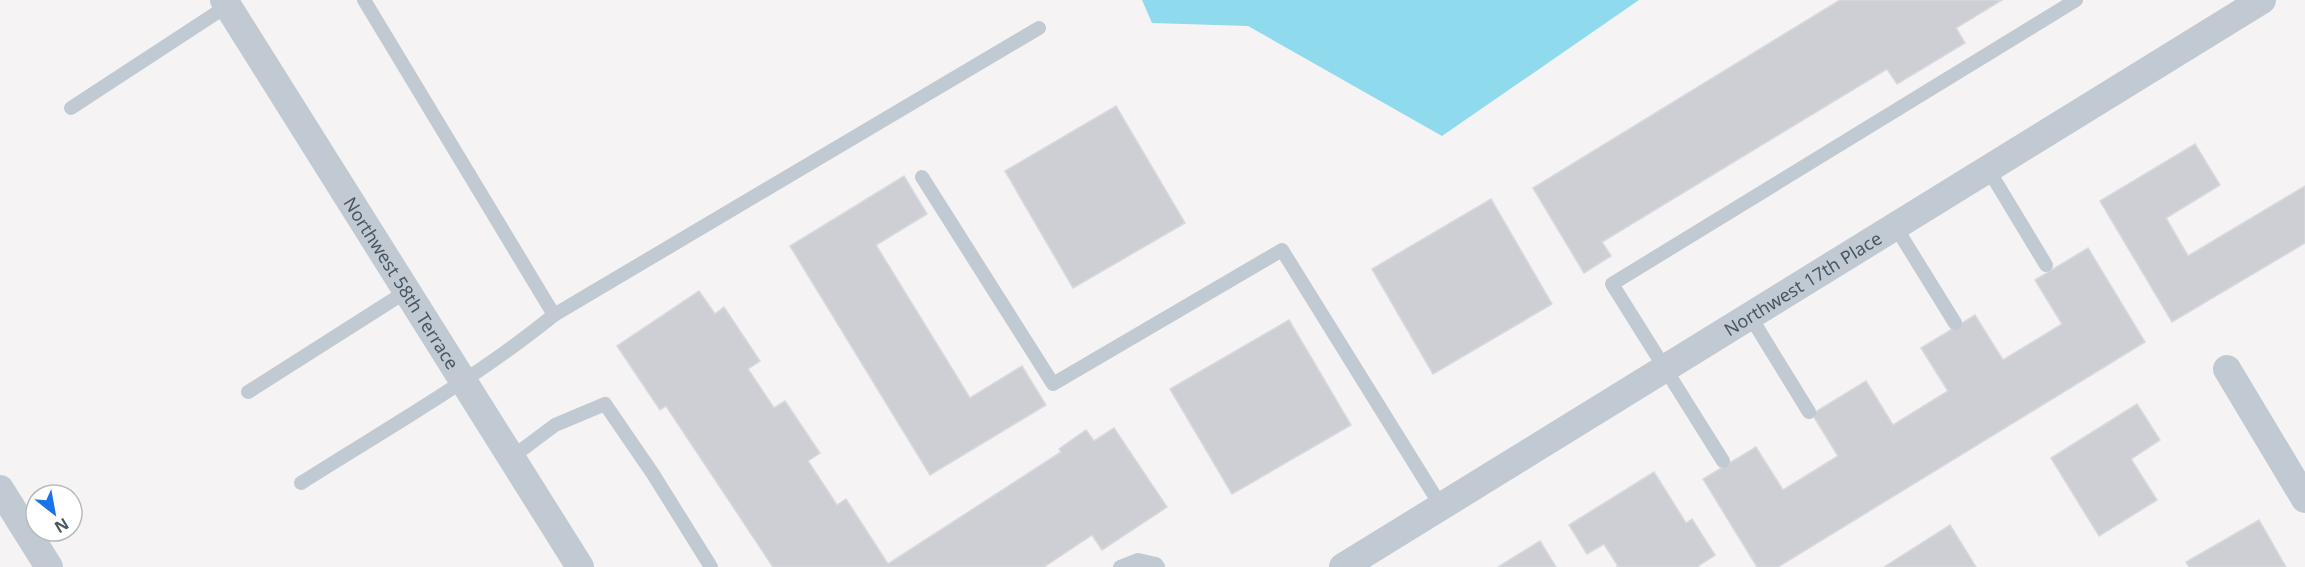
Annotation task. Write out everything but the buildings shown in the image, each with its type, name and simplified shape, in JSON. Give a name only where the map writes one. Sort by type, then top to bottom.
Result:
[{"type":"street","name":"Northwest 58th Terrace","points":[[226,3],[580,567]]},
{"type":"street","name":"Northwest 17th Place","points":[[1361,562],[1441,506],[1988,169],[2246,4]]},
{"type":"street","points":[[2227,369],[2305,499]]},
{"type":"street","points":[[0,489],[49,567]]},
{"type":"lane","points":[[364,0],[554,315]]},
{"type":"lane","points":[[1723,462],[1612,284],[2076,0]]},
{"type":"lane","points":[[71,108],[226,3]]},
{"type":"lane","points":[[301,483],[514,348],[554,315],[1040,28]]},
{"type":"lane","points":[[1988,169],[2046,265]]},
{"type":"lane","points":[[922,177],[1053,384],[1282,250],[1441,506]]},
{"type":"lane","points":[[1895,226],[1955,324]]},
{"type":"lane","points":[[248,392],[407,291]]},
{"type":"lane","points":[[1750,316],[1809,412]]},
{"type":"lane","points":[[511,458],[555,425],[605,404],[653,474],[711,567]]},
{"type":"lane","points":[[1120,567],[1138,560],[1156,564],[1158,567]]},
{"type":"water","points":[[1142,0],[1639,0],[1442,136],[1248,26],[1152,23]]}]
